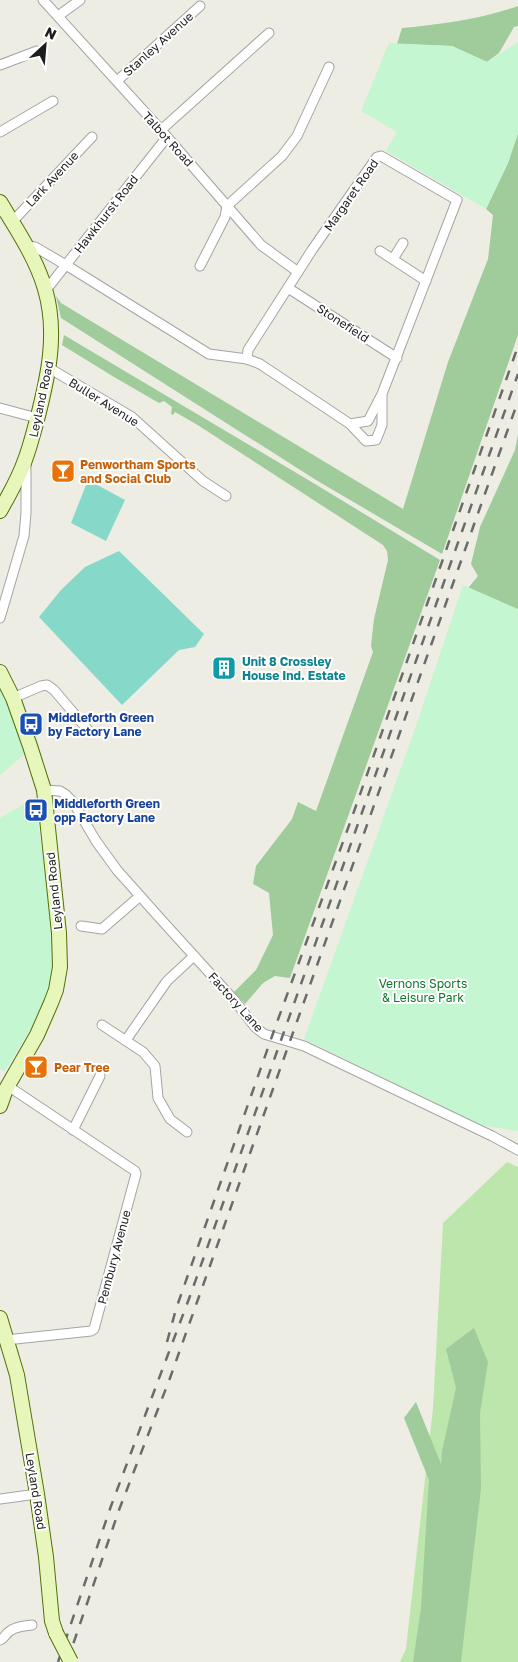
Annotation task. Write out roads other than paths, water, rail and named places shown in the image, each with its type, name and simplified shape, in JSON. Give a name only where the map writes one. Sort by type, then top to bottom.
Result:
[{"type":"main road","name":"Leyland Road","points":[[0,202],[26,246],[45,289],[51,326],[49,368],[26,460],[0,511]]},
{"type":"main road","name":"Leyland Road","points":[[0,672],[13,698],[44,790],[59,933],[60,966],[56,990],[51,1004],[37,1035],[8,1086],[0,1106]]},
{"type":"main road","name":"Leyland Road","points":[[0,1318],[17,1375],[38,1494],[52,1621],[71,1662]]},
{"type":"street","name":"Talbot Road","points":[[43,0],[261,245],[298,272]]},
{"type":"street","points":[[58,16],[80,0]]},
{"type":"street","name":"Stanley Avenue","points":[[117,81],[200,6]]},
{"type":"street","name":"Hawkhurst Road","points":[[45,289],[66,265],[164,134],[269,33]]},
{"type":"street","points":[[0,65],[37,50]]},
{"type":"street","points":[[200,266],[225,217],[228,206],[282,156],[297,136],[329,66]]},
{"type":"street","points":[[0,132],[52,101]]},
{"type":"street","name":"Lark Avenue","points":[[12,222],[92,137]]},
{"type":"street","name":"Margaret Road","points":[[247,359],[248,350],[298,272],[372,162],[379,155],[457,200],[382,394],[368,421],[350,424]]},
{"type":"street","points":[[393,259],[403,243]]},
{"type":"street","name":"Margaret Road","points":[[26,246],[35,247],[66,265],[209,354],[247,359],[260,364],[350,424],[366,442],[376,440],[382,425],[382,394]]},
{"type":"street","points":[[380,251],[426,281]]},
{"type":"street","name":"Stonefield","points":[[288,288],[397,358]]},
{"type":"street","name":"Buller Avenue","points":[[49,368],[132,417],[203,481],[226,496]]},
{"type":"street","points":[[0,408],[37,418]]},
{"type":"street","points":[[0,618],[24,536],[26,460]]},
{"type":"street","points":[[13,698],[41,686],[47,686],[54,690],[88,730]]},
{"type":"street","name":"Factory Lane","points":[[44,790],[60,791],[73,802],[96,841],[140,896],[235,1001],[255,1027],[264,1034],[304,1046],[518,1150]]},
{"type":"street","points":[[81,926],[102,929],[140,896]]},
{"type":"street","points":[[126,1040],[167,981],[194,956]]},
{"type":"street","points":[[102,1025],[143,1052],[155,1066],[158,1098],[170,1119],[187,1132]]},
{"type":"street","points":[[73,1130],[100,1076]]},
{"type":"street","name":"Pembury Avenue","points":[[6,1340],[91,1331],[96,1325],[136,1174],[135,1171],[8,1086]]},
{"type":"street","points":[[0,1499],[38,1494]]},
{"type":"street","points":[[0,1640],[5,1638],[8,1632],[16,1628],[32,1625]]},
{"type":"railway","points":[[167,1342],[176,1309],[276,1025],[351,820],[518,346]]},
{"type":"railway","points":[[58,1662],[111,1506],[190,1296],[518,374]]},
{"type":"railway","points":[[67,1662],[119,1510],[170,1378],[518,401]]},
{"type":"place","name":"Penwortham Sports and Social Club","points":[[63,471]]},
{"type":"place","name":"Unit 8 Crossley House Ind. Estate","points":[[224,668]]},
{"type":"place","name":"Middleforth Green by Factory Lane","points":[[31,724]]},
{"type":"place","name":"Middleforth Green opp Factory Lane","points":[[36,810]]},
{"type":"place","name":"Pear Tree","points":[[36,1067]]},
{"type":"park label","name":"Vernons Sports & Leisure Park","points":[[423,990]]}]
